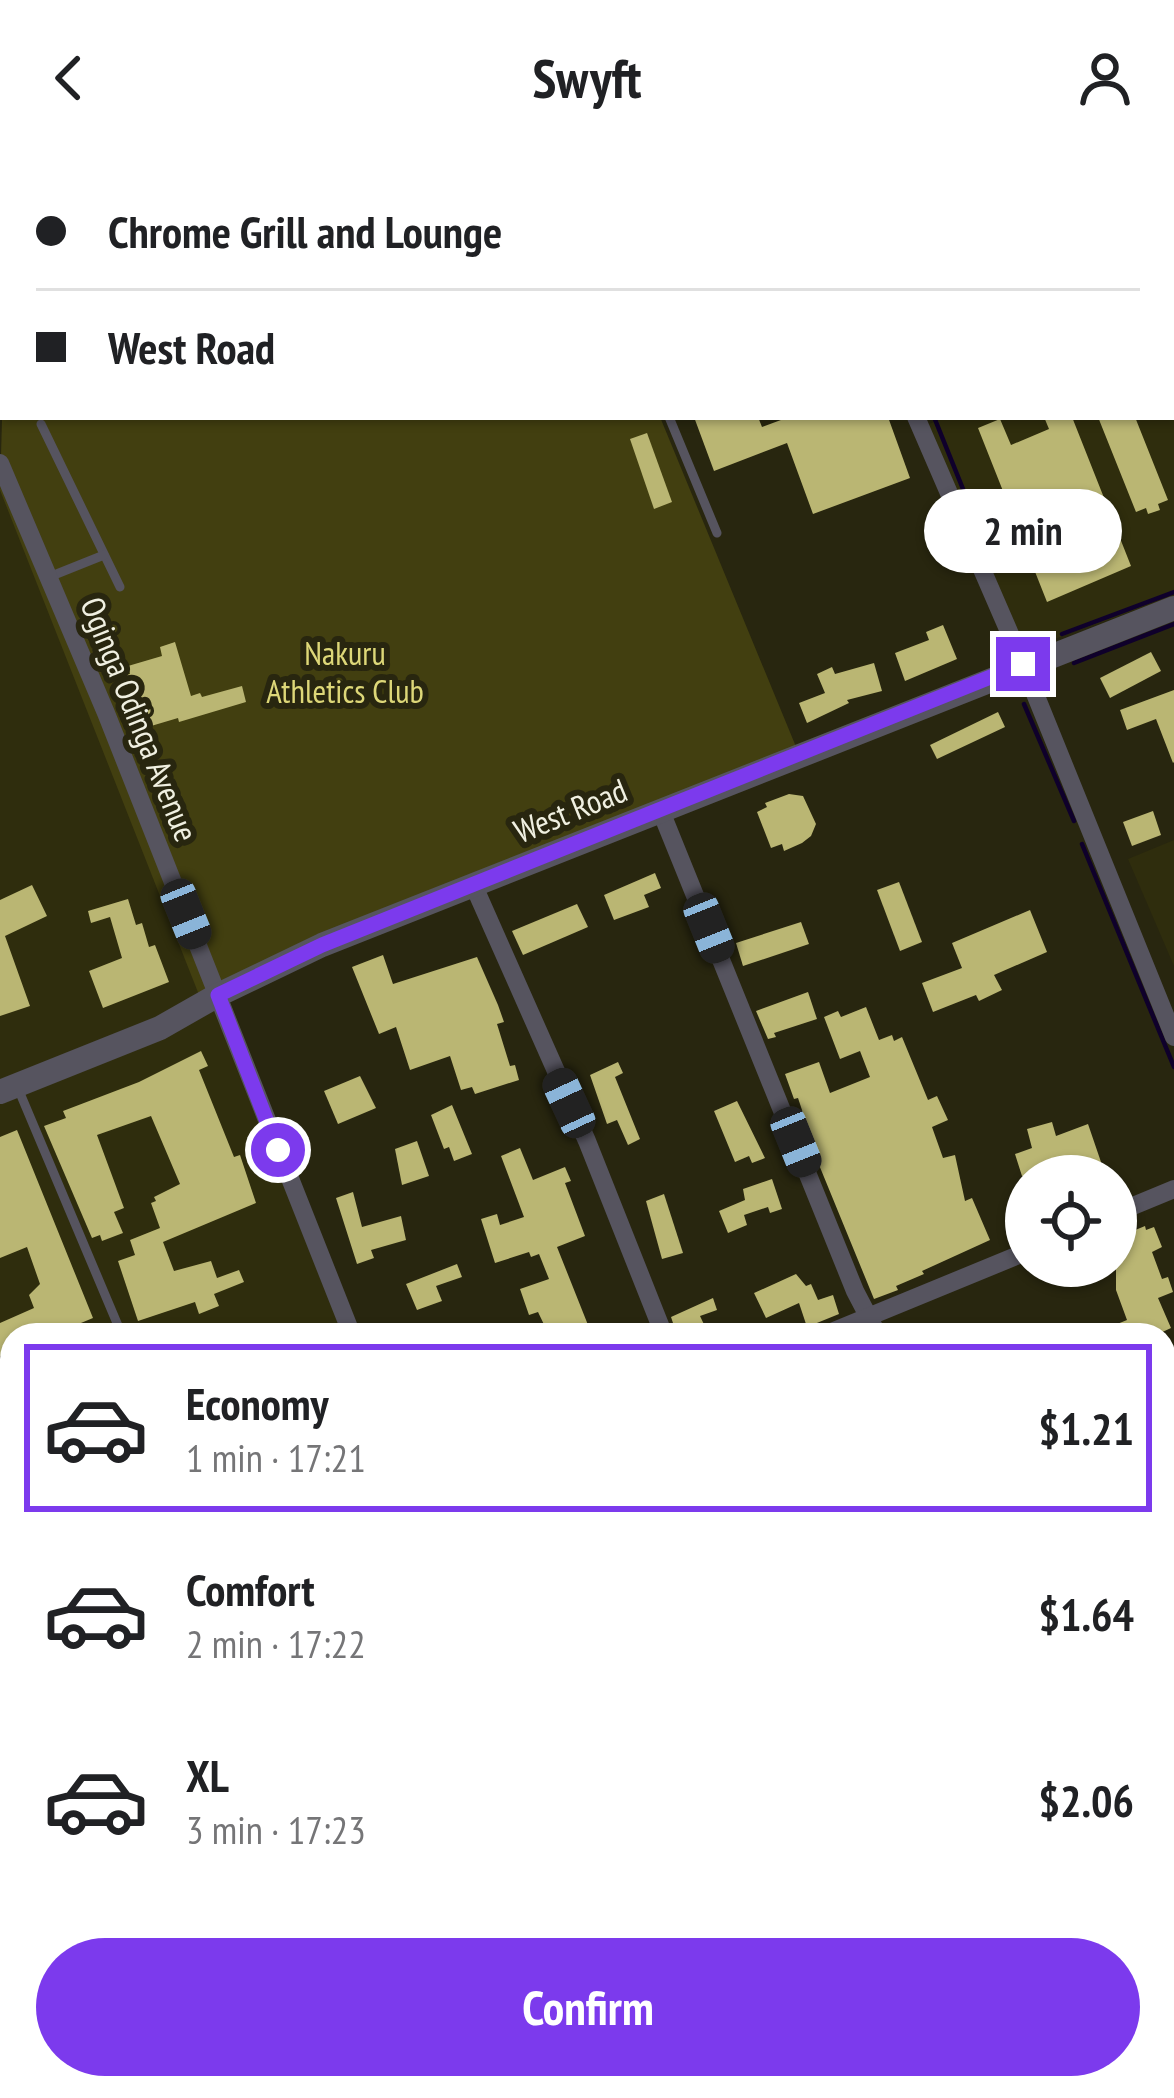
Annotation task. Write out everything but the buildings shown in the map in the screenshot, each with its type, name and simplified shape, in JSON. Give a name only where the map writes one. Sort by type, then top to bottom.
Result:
[{"type":"street","points":[[917,420],[1023,664],[1174,1037]]},
{"type":"street","name":"Oginga Odinga Avenue","points":[[0,463],[347,1323]]},
{"type":"street","name":"West Road","points":[[9,1089],[160,1028],[322,945],[1174,608]]},
{"type":"street","points":[[660,809],[855,1292],[872,1323]]},
{"type":"street","points":[[473,884],[586,1141],[659,1323]]},
{"type":"street","points":[[1137,1205],[1174,1189]]},
{"type":"street","points":[[882,1323],[1005,1262]]},
{"type":"lane","points":[[670,420],[717,532]]},
{"type":"lane","points":[[40,424],[120,586]]},
{"type":"lane","points":[[49,577],[104,555]]},
{"type":"lane","points":[[9,1089],[116,1323]]},
{"type":"shaded area","points":[[939,420],[1174,420],[1174,596],[1021,651],[924,426]]},
{"type":"shaded area","points":[[0,486],[342,1323],[0,1323]]},
{"type":"shaded area","points":[[1174,840],[1174,966],[1128,859]]},
{"type":"green space","name":"Nakuru Athletics Club","points":[[2,420],[661,420],[799,754],[203,1005],[0,490]]},
{"type":"waterway","points":[[935,420],[996,571]]},
{"type":"waterway","points":[[1062,634],[1174,592]]},
{"type":"waterway","points":[[1074,663],[1174,624]]},
{"type":"waterway","points":[[1024,704],[1074,821]]},
{"type":"waterway","points":[[1082,844],[1174,1067]]},
{"type":"route","points":[[278,1150],[218,995],[322,945],[1023,664]]}]
